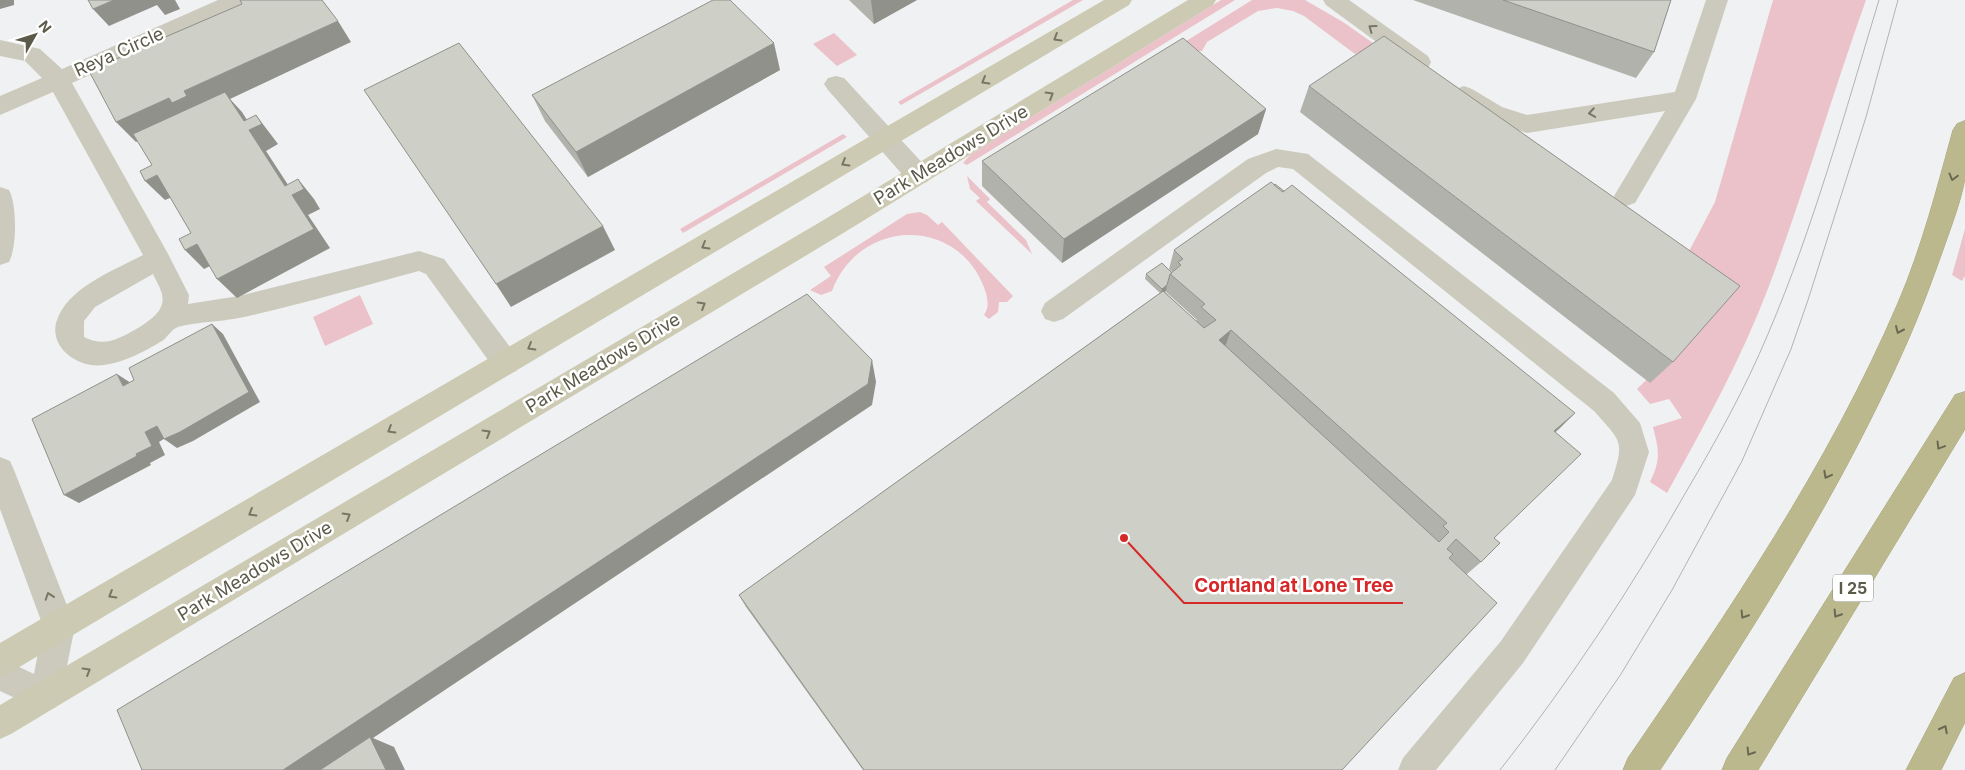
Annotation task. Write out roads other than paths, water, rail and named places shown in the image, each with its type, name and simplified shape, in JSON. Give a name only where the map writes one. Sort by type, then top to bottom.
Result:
[{"type":"highway","points":[[1640,770],[1733,632],[1795,533],[1873,386],[1930,254],[1965,130]]},
{"type":"highway","name":"I 25","points":[[1739,770],[1965,404]]},
{"type":"highway","points":[[1923,770],[1965,688]]},
{"type":"main road","points":[[0,661],[1122,0]]},
{"type":"main road","name":"Park Meadows Drive","points":[[0,723],[918,175],[1205,0]]},
{"type":"lane","name":"Reya Circle","points":[[0,106],[238,0]]},
{"type":"lane","points":[[1334,0],[1487,111],[1509,121],[1528,124],[1684,99]]},
{"type":"lane","points":[[1626,196],[1684,99],[1718,0]]},
{"type":"lane","points":[[0,48],[32,56],[58,79],[158,259],[176,295],[174,307],[169,318],[154,332],[112,352],[90,353],[74,345],[70,338],[69,326],[72,316],[86,299],[158,259]]},
{"type":"lane","points":[[836,84],[887,138],[918,175]]},
{"type":"lane","points":[[1054,311],[1257,166],[1276,158],[1300,161],[1604,402],[1630,432],[1636,452],[1625,486],[1512,652],[1415,770]]},
{"type":"lane","points":[[0,197],[2,243],[0,255]]},
{"type":"lane","points":[[169,318],[239,307],[418,261],[435,266],[506,363]]},
{"type":"lane","points":[[0,470],[60,626],[45,696],[0,674]]},
{"type":"tram line","points":[[1500,770],[1575,669],[1621,599],[1708,454],[1750,375],[1785,293],[1800,252],[1879,0]]},
{"type":"tram line","points":[[1555,770],[1621,674],[1672,590],[1742,461],[1791,349],[1808,300],[1866,117],[1898,0]]},
{"type":"place","name":"Cortland at Lone Tree","points":[[1124,538]]}]
